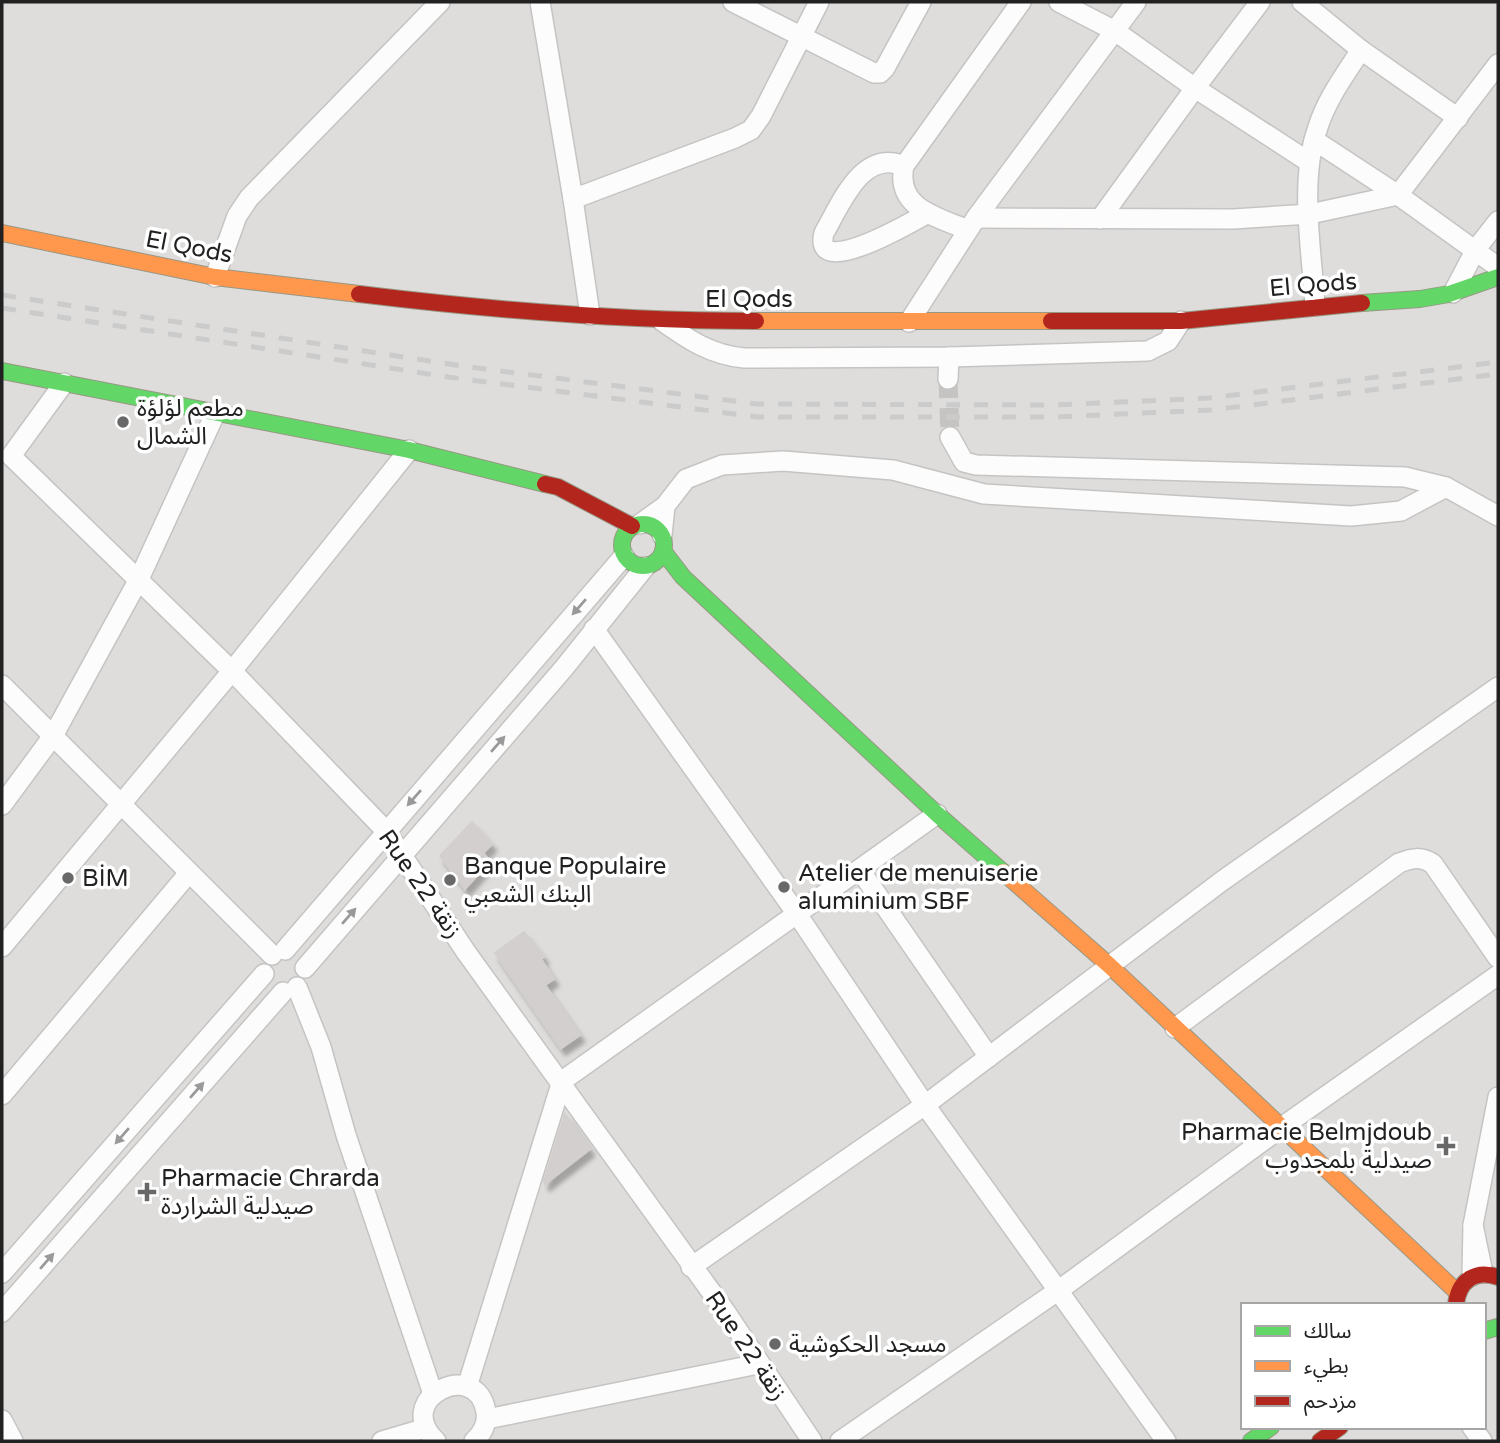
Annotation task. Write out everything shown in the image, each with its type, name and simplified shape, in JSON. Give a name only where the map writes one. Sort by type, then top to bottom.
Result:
[{"type":"main road","name":"El Qods","points":[[2,233],[215,277],[465,307],[662,321],[1181,321],[1315,306],[1420,299],[1453,293],[1498,277]]},
{"type":"main road","points":[[2,371],[409,450],[558,487],[594,506],[630,536]]},
{"type":"main road","points":[[630,536],[649,525],[656,554],[937,814],[1110,966],[1408,1247],[1456,1301],[1486,1275],[1408,1247]]},
{"type":"main road","points":[[630,536],[629,562],[656,554]]},
{"type":"main road","points":[[1251,1441],[1268,1429]]},
{"type":"main road","points":[[1320,1441],[1337,1429]]},
{"type":"street","points":[[215,277],[237,216],[249,198],[440,2]]},
{"type":"street","points":[[540,2],[590,315]]},
{"type":"street","points":[[733,2],[874,73],[880,73],[921,2]]},
{"type":"street","points":[[573,199],[751,130],[761,116],[819,2]]},
{"type":"street","points":[[1021,2],[904,166],[902,187],[910,200],[928,213],[972,224],[1100,219],[1233,219],[1310,214],[1398,195],[1498,64]]},
{"type":"street","points":[[1059,2],[1115,31],[1195,88],[1309,162]]},
{"type":"street","points":[[909,322],[972,224],[1136,2]]},
{"type":"street","points":[[1100,219],[1260,2]]},
{"type":"street","points":[[1302,2],[1361,50],[1458,118]]},
{"type":"street","points":[[1315,306],[1307,177],[1309,162],[1324,111],[1333,92],[1361,50]]},
{"type":"street","points":[[1314,140],[1398,195],[1498,267]]},
{"type":"street","points":[[904,166],[884,161],[866,170],[847,192],[824,233],[825,248],[838,253],[868,244],[928,213]]},
{"type":"street","points":[[1453,293],[1476,249],[1498,221]]},
{"type":"street","points":[[662,321],[706,349],[732,357],[949,357],[1148,351],[1168,341],[1181,321]]},
{"type":"street","points":[[948,379],[949,357]]},
{"type":"street","name":"Rue 22 زنقة","points":[[64,383],[6,452],[232,671],[386,831],[500,999],[562,1081],[691,1267],[725,1311],[811,1441]]},
{"type":"street","points":[[2,805],[53,736],[139,579],[215,414]]},
{"type":"street","points":[[950,437],[964,462],[976,465],[1405,477],[1446,487],[1498,516]]},
{"type":"street","points":[[2,947],[232,671],[409,450]]},
{"type":"street","points":[[433,1394],[346,1135],[321,1047],[290,990],[271,986],[264,974],[264,967],[386,831],[630,536],[665,506],[685,479],[722,465],[783,461],[893,470],[984,494],[1351,516],[1401,511],[1446,487]]},
{"type":"street","points":[[2,1312],[304,975],[305,968],[564,668],[656,554],[665,506]]},
{"type":"street","points":[[594,629],[797,914],[925,1105],[1166,1441]]},
{"type":"street","points":[[2,685],[188,874],[278,953],[298,956],[305,968]]},
{"type":"street","points":[[691,1267],[925,1105],[1222,881],[1498,687]]},
{"type":"street","points":[[467,1387],[562,1081],[937,814]]},
{"type":"street","points":[[1175,1028],[1399,863],[1409,859],[1418,858],[1433,864],[1498,958]]},
{"type":"street","points":[[860,870],[989,1057]]},
{"type":"street","points":[[2,1095],[188,874]]},
{"type":"street","points":[[2,1273],[264,974]]},
{"type":"street","points":[[840,1441],[1059,1290],[1282,1127],[1498,975]]},
{"type":"street","points":[[1486,1275],[1473,1224],[1498,1097]]},
{"type":"street","points":[[486,1419],[758,1364]]},
{"type":"street","points":[[382,1441],[431,1434],[424,1410],[433,1394],[449,1385],[467,1387],[482,1399],[486,1419],[478,1440]]},
{"type":"street","points":[[2,1420],[13,1441]]},
{"type":"shaded area","points":[[2,2],[1498,2],[1498,1441],[2,1441]]},
{"type":"building","points":[[472,822],[492,844],[483,853],[490,861],[465,889],[440,856]]},
{"type":"building","points":[[524,932],[544,957],[541,959],[554,979],[545,985],[580,1035],[561,1048],[495,953]]},
{"type":"building","points":[[565,1114],[590,1149],[545,1184],[544,1181]]},
{"type":"tunnel","points":[[948,379],[950,437]]},
{"type":"railway","points":[[2,295],[462,366],[757,404],[1055,405],[1209,398],[1498,362]]},
{"type":"railway","points":[[2,308],[448,377],[758,417],[1054,417],[1211,410],[1498,374]]},
{"type":"traffic: fast","points":[[1362,303],[1449,294],[1498,277]]},
{"type":"traffic: fast","points":[[2,371],[409,450],[545,484]]},
{"type":"traffic: fast","points":[[643,524],[658,530],[664,545],[658,560],[643,566],[628,560],[622,545],[628,530],[643,524]]},
{"type":"traffic: fast","points":[[663,551],[683,577],[1003,872]]},
{"type":"traffic: fast","points":[[1486,1330],[1498,1327]]},
{"type":"traffic: fast","points":[[1251,1441],[1268,1429]]},
{"type":"traffic: slow","points":[[2,233],[215,277],[359,294]]},
{"type":"traffic: slow","points":[[756,321],[1051,321]]},
{"type":"traffic: slow","points":[[1003,872],[1110,966],[1457,1292]]},
{"type":"traffic: jam","points":[[359,294],[557,314],[756,321]]},
{"type":"traffic: jam","points":[[1051,321],[1181,321],[1362,303]]},
{"type":"traffic: jam","points":[[545,484],[558,487],[632,526]]},
{"type":"traffic: jam","points":[[1456,1303],[1460,1289],[1469,1279],[1482,1275],[1498,1277]]},
{"type":"traffic: jam","points":[[1320,1441],[1337,1429]]},
{"type":"place","name":"مطعم لؤلؤة الشمال","points":[[123,422]]},
{"type":"place","name":"BİM","points":[[68,878]]},
{"type":"place","name":"Banque Populaire البنك الشعبي","points":[[450,880]]},
{"type":"place","name":"Atelier de menuiserie aluminium SBF","points":[[784,887]]},
{"type":"place","name":"Pharmacie Belmjdoub صيدلية بلمجدوب","points":[[1446,1146]]},
{"type":"place","name":"Pharmacie Chrarda صيدلية الشراردة","points":[[147,1192]]},
{"type":"place","name":"مسجد الحكوشية","points":[[775,1344]]}]
